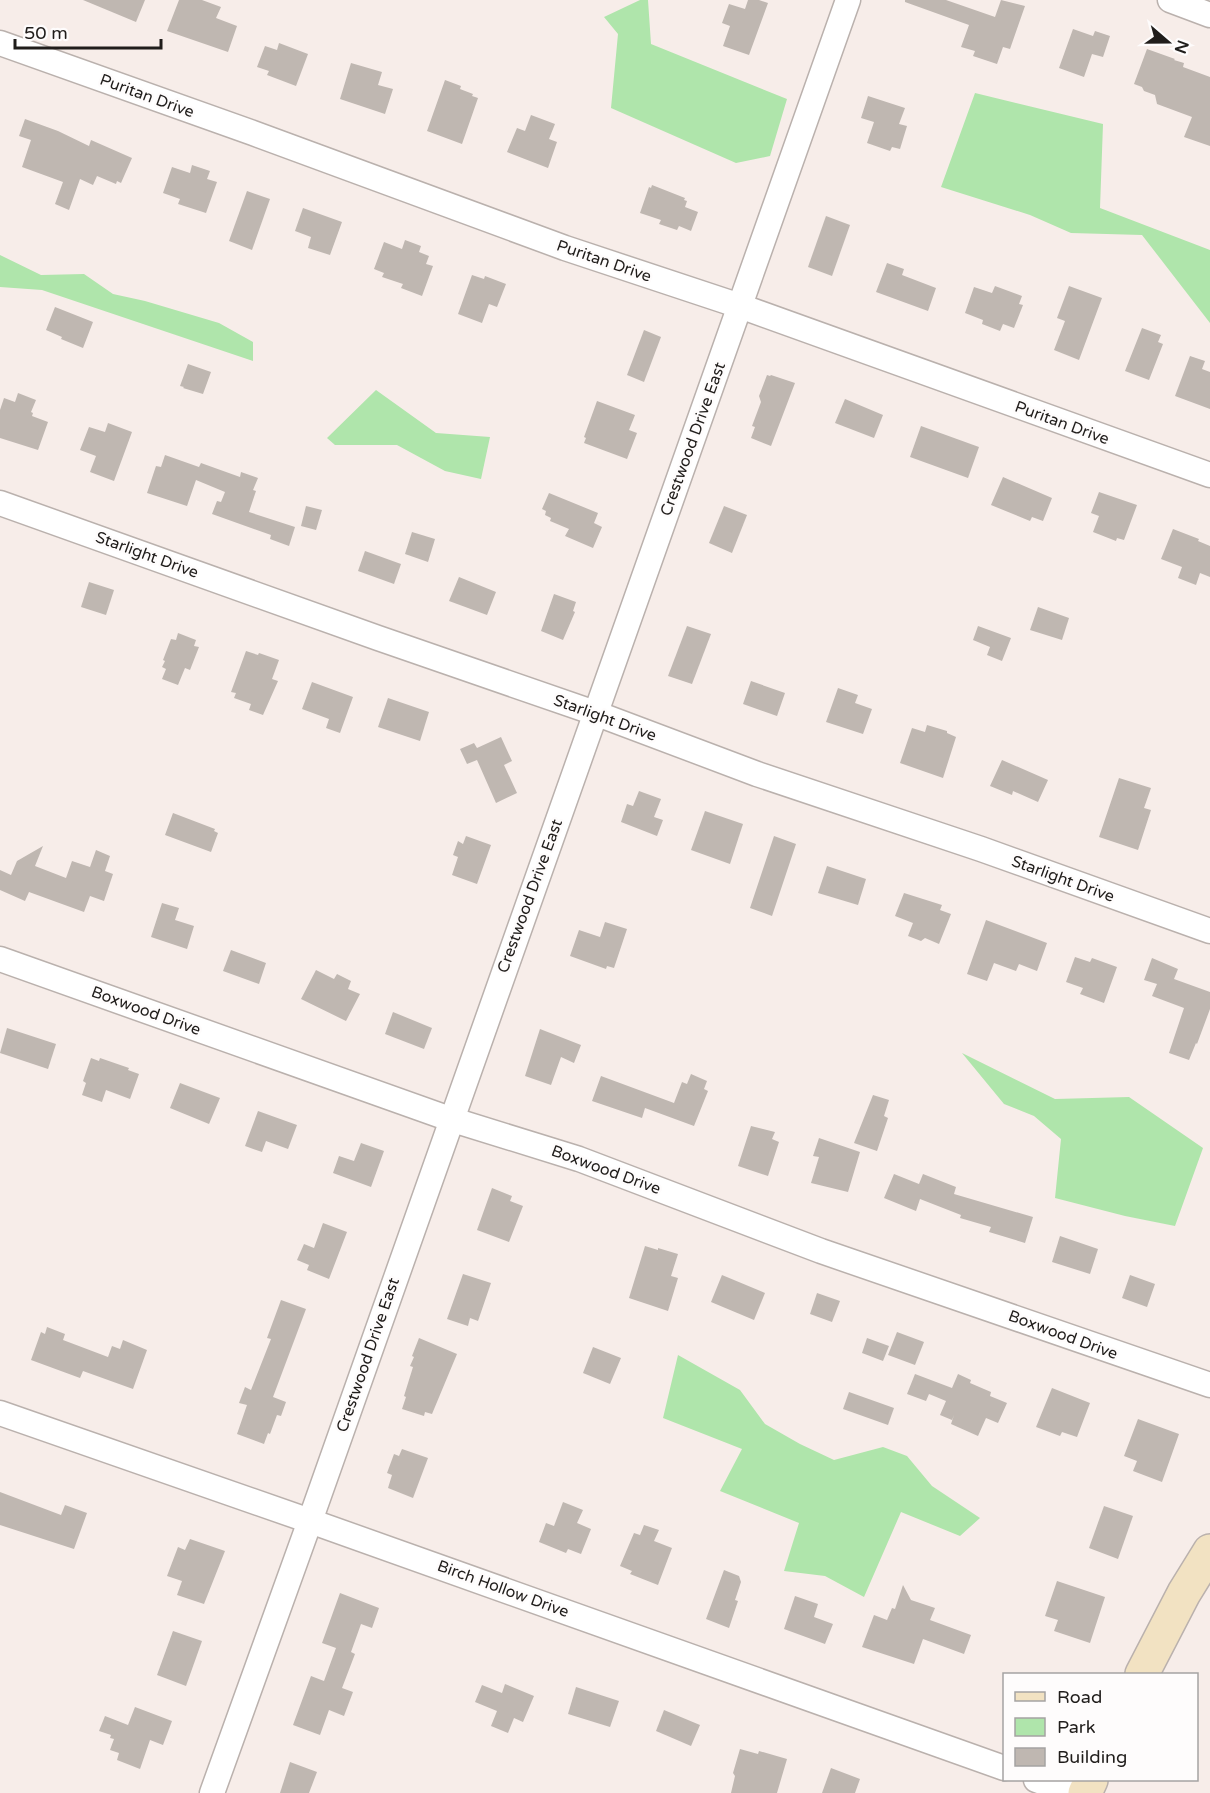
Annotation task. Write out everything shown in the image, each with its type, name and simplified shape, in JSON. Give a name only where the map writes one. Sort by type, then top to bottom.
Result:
[{"type":"main road","points":[[1143,1673],[1184,1593],[1210,1551]]},
{"type":"street","name":"Crestwood Drive East","points":[[212,1793],[848,0]]},
{"type":"street","points":[[1170,0],[1210,15]]},
{"type":"street","name":"Puritan Drive","points":[[0,43],[565,248],[740,306],[1210,475]]},
{"type":"street","name":"Starlight Drive","points":[[0,503],[595,713],[768,778],[981,849],[1210,931]]},
{"type":"street","name":"Boxwood Drive","points":[[0,959],[450,1119],[579,1159],[821,1251],[1210,1385]]},
{"type":"street","name":"Birch Hollow Drive","points":[[0,1413],[1003,1767]]},
{"type":"street","points":[[1041,1781],[1074,1793]]},
{"type":"green space","points":[[640,0],[648,0],[651,44],[787,99],[770,156],[736,163],[611,108],[618,34],[604,17]]},
{"type":"green space","points":[[975,93],[1103,124],[1100,208],[1210,250],[1210,323],[1142,235],[1071,233],[1030,215],[941,187]]},
{"type":"green space","points":[[0,255],[41,275],[84,274],[113,294],[219,323],[253,342],[253,361],[42,290],[0,287]]},
{"type":"green space","points":[[376,390],[436,433],[490,437],[481,479],[445,471],[397,445],[335,445],[327,438]]},
{"type":"green space","points":[[962,1053],[1055,1099],[1129,1097],[1203,1148],[1175,1226],[1055,1198],[1061,1139],[1034,1116],[1004,1104]]},
{"type":"green space","points":[[678,1355],[740,1390],[765,1424],[800,1444],[834,1460],[883,1447],[907,1456],[932,1486],[980,1518],[960,1536],[901,1512],[864,1597],[825,1576],[784,1571],[799,1523],[720,1491],[742,1449],[663,1418]]},
{"type":"building","points":[[83,0],[145,0],[136,22]]},
{"type":"building","points":[[179,0],[202,0],[221,7],[216,18],[237,26],[228,52],[167,31]]},
{"type":"building","points":[[748,0],[768,3],[749,55],[723,46],[730,26],[722,23],[729,4],[745,9]]},
{"type":"building","points":[[905,0],[946,0],[995,17],[1001,0],[1025,6],[1010,49],[1003,47],[997,64],[973,56],[975,51],[961,47],[969,25],[905,2]]},
{"type":"building","points":[[1073,29],[1093,36],[1095,31],[1110,36],[1103,57],[1092,54],[1084,77],[1059,68]]},
{"type":"building","points":[[279,43],[308,54],[296,86],[267,75],[269,71],[257,67],[265,46],[277,50]]},
{"type":"building","points":[[1147,49],[1184,63],[1183,67],[1210,77],[1210,146],[1184,137],[1192,117],[1157,104],[1155,95],[1134,84]]},
{"type":"building","points":[[351,63],[382,72],[378,85],[393,89],[385,114],[340,99]]},
{"type":"building","points":[[445,80],[461,86],[460,89],[478,98],[462,144],[427,131]]},
{"type":"building","points":[[868,96],[905,108],[899,124],[907,126],[900,149],[892,147],[890,151],[867,143],[874,122],[861,118]]},
{"type":"building","points":[[531,115],[555,124],[549,139],[557,142],[548,168],[507,152],[517,128],[525,131]]},
{"type":"building","points":[[25,119],[89,146],[91,140],[132,158],[121,183],[117,181],[116,184],[97,176],[93,185],[80,179],[69,210],[55,204],[63,182],[22,167],[31,140],[19,136]]},
{"type":"building","points":[[192,165],[210,171],[207,179],[217,182],[206,213],[178,204],[180,199],[163,193],[172,167],[190,173]]},
{"type":"building","points":[[652,185],[685,198],[684,200],[687,201],[685,207],[698,212],[691,231],[679,226],[677,230],[659,224],[661,220],[640,213],[649,187],[651,188]]},
{"type":"building","points":[[247,191],[270,199],[252,250],[229,241]]},
{"type":"building","points":[[303,208],[342,222],[330,255],[308,248],[311,237],[295,231]]},
{"type":"building","points":[[826,216],[850,225],[832,276],[808,267]]},
{"type":"building","points":[[405,240],[421,246],[419,252],[429,256],[426,264],[433,266],[422,296],[401,288],[403,284],[382,277],[384,273],[374,269],[384,242],[402,249]]},
{"type":"building","points":[[887,263],[904,269],[902,275],[936,288],[928,311],[876,292]]},
{"type":"building","points":[[472,275],[484,279],[485,276],[506,284],[497,307],[489,304],[482,323],[458,314]]},
{"type":"building","points":[[995,286],[1022,296],[1019,304],[1023,305],[1014,328],[1003,324],[1000,331],[982,324],[983,320],[965,313],[974,287],[992,293]]},
{"type":"building","points":[[1069,286],[1102,298],[1079,360],[1054,350],[1065,321],[1057,318]]},
{"type":"building","points":[[55,307],[93,322],[83,348],[46,330]]},
{"type":"building","points":[[1142,328],[1161,335],[1158,342],[1163,344],[1149,380],[1125,371]]},
{"type":"building","points":[[644,330],[661,337],[644,382],[627,375]]},
{"type":"building","points":[[1190,356],[1205,361],[1202,369],[1210,372],[1210,409],[1175,396]]},
{"type":"building","points":[[188,364],[211,372],[203,394],[180,386]]},
{"type":"building","points":[[767,375],[795,383],[771,446],[751,438],[755,427],[752,426],[761,402],[759,396]]},
{"type":"building","points":[[18,393],[36,400],[31,412],[32,416],[48,422],[38,450],[0,438],[0,410],[4,398],[15,402]]},
{"type":"building","points":[[845,399],[883,415],[874,438],[835,423]]},
{"type":"building","points":[[597,401],[635,415],[629,430],[637,433],[627,459],[584,443]]},
{"type":"building","points":[[108,423],[132,432],[114,481],[90,472],[96,456],[80,450],[89,427],[105,432]]},
{"type":"building","points":[[921,426],[979,447],[968,478],[910,457]]},
{"type":"building","points":[[165,455],[199,467],[201,463],[240,477],[241,472],[258,478],[249,512],[295,527],[289,546],[270,539],[271,535],[212,514],[217,501],[221,502],[225,492],[196,480],[187,506],[147,493],[156,466],[161,467]]},
{"type":"building","points":[[1003,477],[1052,498],[1043,521],[1032,517],[1030,521],[991,505]]},
{"type":"building","points":[[1099,492],[1137,505],[1124,540],[1117,538],[1116,541],[1093,532],[1099,516],[1091,513]]},
{"type":"building","points":[[549,493],[598,513],[594,523],[602,527],[593,548],[565,536],[569,529],[550,521],[551,518],[545,515],[546,511],[542,509]]},
{"type":"building","points":[[306,506],[322,510],[316,530],[301,526]]},
{"type":"building","points":[[724,506],[747,515],[732,553],[709,543]]},
{"type":"building","points":[[1173,529],[1210,546],[1210,577],[1200,573],[1196,585],[1178,578],[1182,567],[1161,559]]},
{"type":"building","points":[[412,532],[435,539],[428,562],[405,554]]},
{"type":"building","points":[[365,551],[401,564],[394,584],[358,571]]},
{"type":"building","points":[[459,577],[496,592],[487,615],[449,601]]},
{"type":"building","points":[[89,582],[114,590],[106,615],[81,607]]},
{"type":"building","points":[[554,594],[576,602],[573,611],[575,612],[563,640],[541,631]]},
{"type":"building","points":[[1038,607],[1069,618],[1062,640],[1030,630]]},
{"type":"building","points":[[687,626],[711,634],[692,684],[668,676]]},
{"type":"building","points":[[978,626],[1011,638],[1002,661],[987,655],[990,647],[973,640]]},
{"type":"building","points":[[178,633],[196,640],[194,646],[199,647],[190,670],[185,668],[178,685],[162,679],[166,669],[162,667],[171,639],[176,640]]},
{"type":"building","points":[[246,651],[279,660],[272,679],[278,681],[263,715],[249,710],[251,704],[234,698],[236,693],[231,692]]},
{"type":"building","points":[[751,681],[785,693],[777,716],[743,704]]},
{"type":"building","points":[[312,682],[353,697],[340,733],[326,728],[329,719],[302,709]]},
{"type":"building","points":[[838,688],[858,695],[855,703],[872,709],[863,734],[826,722]]},
{"type":"building","points":[[388,698],[429,712],[420,741],[378,727]]},
{"type":"building","points":[[927,725],[947,731],[956,737],[943,778],[900,763],[912,728],[925,732]]},
{"type":"building","points":[[501,737],[512,761],[504,765],[517,793],[496,803],[477,760],[467,764],[460,749],[474,743],[477,748]]},
{"type":"building","points":[[1002,760],[1048,780],[1038,802],[1013,791],[1012,795],[990,786]]},
{"type":"building","points":[[1119,778],[1151,788],[1144,808],[1151,810],[1138,850],[1099,837]]},
{"type":"building","points":[[639,791],[661,799],[654,817],[663,820],[657,836],[621,822],[627,804],[633,806]]},
{"type":"building","points":[[705,811],[743,824],[730,864],[691,850]]},
{"type":"building","points":[[173,813],[215,829],[214,831],[218,833],[211,852],[165,835]]},
{"type":"building","points":[[466,836],[491,845],[477,884],[452,875],[458,857],[453,855],[458,841],[463,844]]},
{"type":"building","points":[[774,836],[796,844],[772,916],[750,908]]},
{"type":"building","points":[[43,846],[35,866],[66,878],[72,861],[90,867],[96,850],[110,856],[105,871],[113,874],[104,901],[90,896],[84,912],[29,892],[25,901],[0,890],[0,870],[11,875],[17,861]]},
{"type":"building","points":[[827,866],[866,879],[858,905],[818,893]]},
{"type":"building","points":[[904,893],[942,905],[940,910],[951,914],[939,944],[925,938],[921,941],[908,936],[913,923],[895,916]]},
{"type":"building","points":[[162,903],[179,908],[175,920],[194,926],[187,949],[151,937]]},
{"type":"building","points":[[986,920],[1047,943],[1037,971],[1019,964],[1016,971],[994,963],[987,981],[967,974]]},
{"type":"building","points":[[605,922],[627,929],[614,968],[607,966],[606,969],[570,956],[579,930],[600,937]]},
{"type":"building","points":[[231,950],[266,963],[259,984],[223,971]]},
{"type":"building","points":[[1075,957],[1090,962],[1092,958],[1117,967],[1104,1003],[1080,994],[1083,988],[1066,982]]},
{"type":"building","points":[[1152,958],[1178,969],[1174,979],[1210,992],[1210,1009],[1189,1060],[1169,1053],[1184,1008],[1152,996],[1157,984],[1144,980]]},
{"type":"building","points":[[316,970],[334,979],[337,974],[351,981],[348,989],[360,994],[346,1021],[301,999]]},
{"type":"building","points":[[393,1012],[432,1028],[424,1049],[385,1034]]},
{"type":"building","points":[[7,1028],[56,1044],[48,1069],[0,1053]]},
{"type":"building","points":[[540,1029],[581,1045],[574,1063],[561,1057],[551,1085],[525,1076]]},
{"type":"building","points":[[91,1058],[99,1061],[100,1058],[139,1074],[130,1099],[106,1090],[102,1102],[82,1095],[86,1083],[83,1081]]},
{"type":"building","points":[[691,1074],[707,1081],[704,1089],[708,1091],[694,1126],[645,1108],[642,1118],[592,1101],[601,1076],[674,1103],[682,1082],[687,1084]]},
{"type":"building","points":[[180,1083],[220,1098],[209,1124],[170,1108]]},
{"type":"building","points":[[873,1095],[889,1100],[884,1116],[888,1118],[877,1151],[854,1143]]},
{"type":"building","points":[[258,1111],[297,1125],[288,1149],[266,1141],[262,1152],[245,1146]]},
{"type":"building","points":[[751,1126],[775,1132],[772,1139],[779,1142],[768,1176],[738,1166]]},
{"type":"building","points":[[819,1138],[860,1152],[848,1192],[811,1183],[819,1157],[813,1156]]},
{"type":"building","points":[[361,1143],[384,1151],[371,1187],[333,1173],[339,1156],[354,1161]]},
{"type":"building","points":[[894,1174],[919,1184],[923,1174],[956,1187],[954,1194],[1033,1217],[1025,1243],[989,1232],[991,1227],[960,1218],[961,1215],[920,1199],[916,1211],[884,1198]]},
{"type":"building","points":[[492,1188],[512,1196],[510,1201],[523,1206],[509,1242],[477,1230]]},
{"type":"building","points":[[323,1223],[347,1232],[329,1279],[307,1270],[309,1265],[297,1260],[304,1244],[314,1248]]},
{"type":"building","points":[[1060,1236],[1098,1249],[1090,1274],[1052,1262]]},
{"type":"building","points":[[645,1246],[678,1254],[671,1276],[678,1278],[668,1311],[629,1298]]},
{"type":"building","points":[[463,1274],[491,1283],[478,1321],[470,1318],[468,1326],[447,1319]]},
{"type":"building","points":[[722,1275],[765,1293],[754,1320],[711,1302]]},
{"type":"building","points":[[1130,1275],[1155,1284],[1147,1307],[1122,1298]]},
{"type":"building","points":[[817,1293],[840,1301],[832,1322],[810,1314]]},
{"type":"building","points":[[281,1300],[306,1309],[273,1397],[286,1402],[281,1416],[277,1415],[264,1444],[237,1434],[247,1405],[239,1403],[245,1387],[251,1390],[271,1339],[267,1338]]},
{"type":"building","points":[[47,1327],[65,1334],[63,1340],[108,1357],[112,1346],[120,1349],[123,1340],[147,1350],[133,1389],[83,1371],[80,1378],[31,1360],[41,1332],[45,1334]]},
{"type":"building","points":[[897,1332],[924,1342],[915,1365],[888,1355]]},
{"type":"building","points":[[419,1338],[457,1354],[432,1414],[425,1412],[424,1416],[402,1409],[413,1367],[410,1366],[414,1357],[412,1356]]},
{"type":"building","points":[[867,1338],[889,1346],[883,1361],[862,1353]]},
{"type":"building","points":[[593,1347],[621,1358],[610,1384],[583,1373]]},
{"type":"building","points":[[915,1374],[952,1388],[958,1374],[971,1380],[970,1383],[991,1392],[990,1396],[1007,1403],[998,1423],[986,1418],[978,1436],[951,1424],[954,1415],[952,1420],[940,1415],[946,1401],[929,1394],[926,1401],[907,1394]]},
{"type":"building","points":[[1052,1388],[1090,1403],[1077,1437],[1062,1432],[1060,1436],[1036,1427]]},
{"type":"building","points":[[849,1392],[894,1408],[888,1425],[843,1409]]},
{"type":"building","points":[[1138,1419],[1179,1434],[1162,1482],[1133,1471],[1137,1461],[1124,1456]]},
{"type":"building","points":[[402,1449],[428,1458],[413,1498],[388,1488],[392,1475],[387,1473],[394,1454],[399,1456]]},
{"type":"building","points":[[0,1492],[61,1515],[65,1505],[87,1513],[74,1549],[0,1525]]},
{"type":"building","points":[[563,1502],[583,1510],[577,1523],[591,1529],[581,1554],[568,1549],[566,1553],[539,1542],[546,1523],[554,1526]]},
{"type":"building","points":[[1104,1506],[1133,1516],[1118,1559],[1089,1548]]},
{"type":"building","points":[[644,1525],[659,1530],[654,1541],[672,1548],[658,1585],[630,1574],[632,1571],[620,1566],[634,1533],[640,1535]]},
{"type":"building","points":[[190,1539],[225,1551],[204,1604],[177,1595],[182,1581],[167,1576],[178,1547],[185,1550]]},
{"type":"building","points":[[724,1570],[739,1576],[741,1582],[735,1600],[738,1601],[729,1628],[706,1619]]},
{"type":"building","points":[[1057,1581],[1105,1597],[1090,1643],[1054,1631],[1058,1620],[1045,1616]]},
{"type":"building","points":[[903,1585],[911,1600],[935,1608],[930,1620],[971,1635],[964,1654],[923,1639],[914,1664],[862,1647],[874,1615],[887,1620],[892,1608],[895,1609]]},
{"type":"building","points":[[340,1593],[379,1608],[372,1628],[361,1624],[351,1652],[355,1654],[342,1688],[353,1692],[344,1716],[329,1710],[320,1735],[293,1725],[311,1676],[324,1681],[336,1648],[322,1643]]},
{"type":"building","points":[[795,1596],[818,1604],[814,1617],[833,1624],[825,1644],[784,1629]]},
{"type":"building","points":[[173,1631],[202,1641],[186,1686],[157,1675]]},
{"type":"building","points":[[505,1684],[534,1696],[523,1722],[514,1718],[508,1733],[491,1726],[497,1711],[475,1702],[482,1685],[502,1693]]},
{"type":"building","points":[[576,1687],[619,1701],[610,1727],[568,1714]]},
{"type":"building","points":[[135,1707],[172,1721],[163,1745],[150,1740],[140,1769],[117,1760],[119,1753],[110,1750],[114,1739],[110,1738],[111,1735],[99,1731],[105,1716],[128,1725]]},
{"type":"building","points":[[664,1710],[700,1725],[691,1746],[656,1731]]},
{"type":"building","points":[[740,1749],[758,1754],[759,1751],[787,1759],[777,1793],[731,1793],[735,1776],[733,1773]]},
{"type":"building","points":[[290,1762],[317,1772],[309,1793],[280,1793]]},
{"type":"building","points":[[831,1768],[860,1779],[855,1793],[822,1793]]}]
